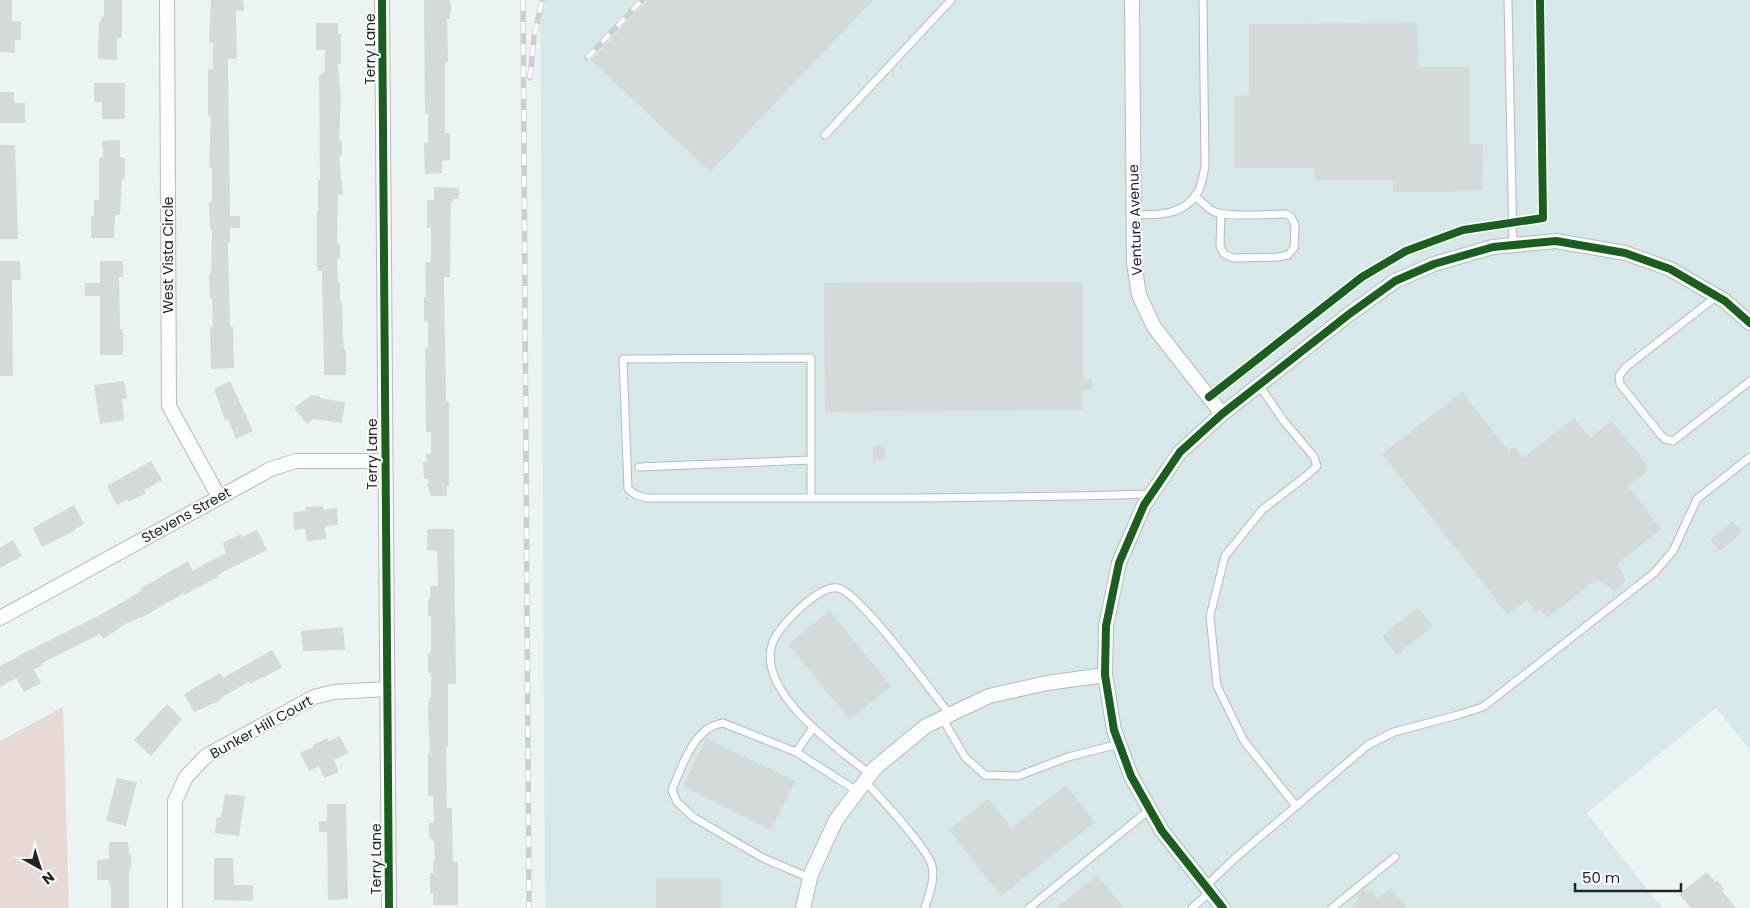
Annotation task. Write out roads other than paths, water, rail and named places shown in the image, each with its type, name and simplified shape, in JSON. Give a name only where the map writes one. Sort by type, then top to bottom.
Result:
[{"type":"street","name":"West Vista Circle","points":[[167,0],[169,406],[219,497]]},
{"type":"street","name":"Terry Lane","points":[[382,0],[388,908]]},
{"type":"street","name":"Venture Avenue","points":[[1132,0],[1134,263],[1139,295],[1154,327],[1222,414]]},
{"type":"street","points":[[1223,908],[1162,832],[1131,776],[1114,730],[1105,675],[1106,626],[1119,563],[1144,505],[1180,452],[1222,414],[1348,315],[1395,282],[1434,264],[1493,247],[1556,241],[1625,253],[1670,269],[1725,301],[1750,323]]},
{"type":"street","name":"Stevens Street","points":[[0,618],[271,468],[296,461],[385,461]]},
{"type":"street","points":[[803,908],[810,878],[836,820],[875,768],[926,726],[989,696],[1047,683],[1105,675]]},
{"type":"street","name":"Bunker Hill Court","points":[[175,908],[175,801],[186,777],[206,756],[314,697],[334,692],[387,689]]},
{"type":"lane","points":[[825,135],[951,0]]},
{"type":"lane","points":[[1134,215],[1164,214],[1178,210],[1191,201],[1200,189],[1205,167],[1203,0]]},
{"type":"lane","points":[[1508,0],[1513,245]]},
{"type":"lane","points":[[1195,196],[1214,212],[1286,214],[1291,217],[1295,225],[1294,248],[1288,255],[1278,257],[1233,258],[1224,254],[1220,246],[1220,213]]},
{"type":"lane","points":[[1717,296],[1626,368],[1620,376],[1620,384],[1660,434],[1665,439],[1673,441],[1750,381]]},
{"type":"lane","points":[[811,498],[811,358],[623,359],[628,489],[636,495],[647,498],[811,498],[1041,497],[1152,494]]},
{"type":"lane","points":[[1259,385],[1283,420],[1314,457],[1316,466],[1262,510],[1225,556],[1210,616],[1217,686],[1244,741],[1296,806]]},
{"type":"lane","points":[[1192,908],[1208,889],[1296,806],[1368,744],[1394,732],[1483,707],[1654,573],[1674,551],[1697,499],[1750,457]]},
{"type":"lane","points":[[639,467],[811,460]]},
{"type":"lane","points":[[925,908],[932,884],[932,866],[927,855],[889,808],[800,716],[778,685],[770,662],[771,647],[785,623],[806,603],[829,588],[838,588],[851,595],[866,609],[919,674],[946,716],[965,757],[985,774],[1018,776],[1068,757],[1119,744]]},
{"type":"lane","points":[[810,878],[763,858],[694,818],[677,802],[672,790],[686,757],[703,732],[714,724],[724,723],[864,782]]},
{"type":"lane","points":[[796,752],[812,728]]},
{"type":"lane","points":[[1030,908],[1150,810]]},
{"type":"lane","points":[[1332,908],[1395,857]]},
{"type":"railway","points":[[523,0],[529,908]]},
{"type":"railway","points":[[530,78],[534,37],[542,0]]},
{"type":"railway","points":[[587,58],[642,0]]}]
